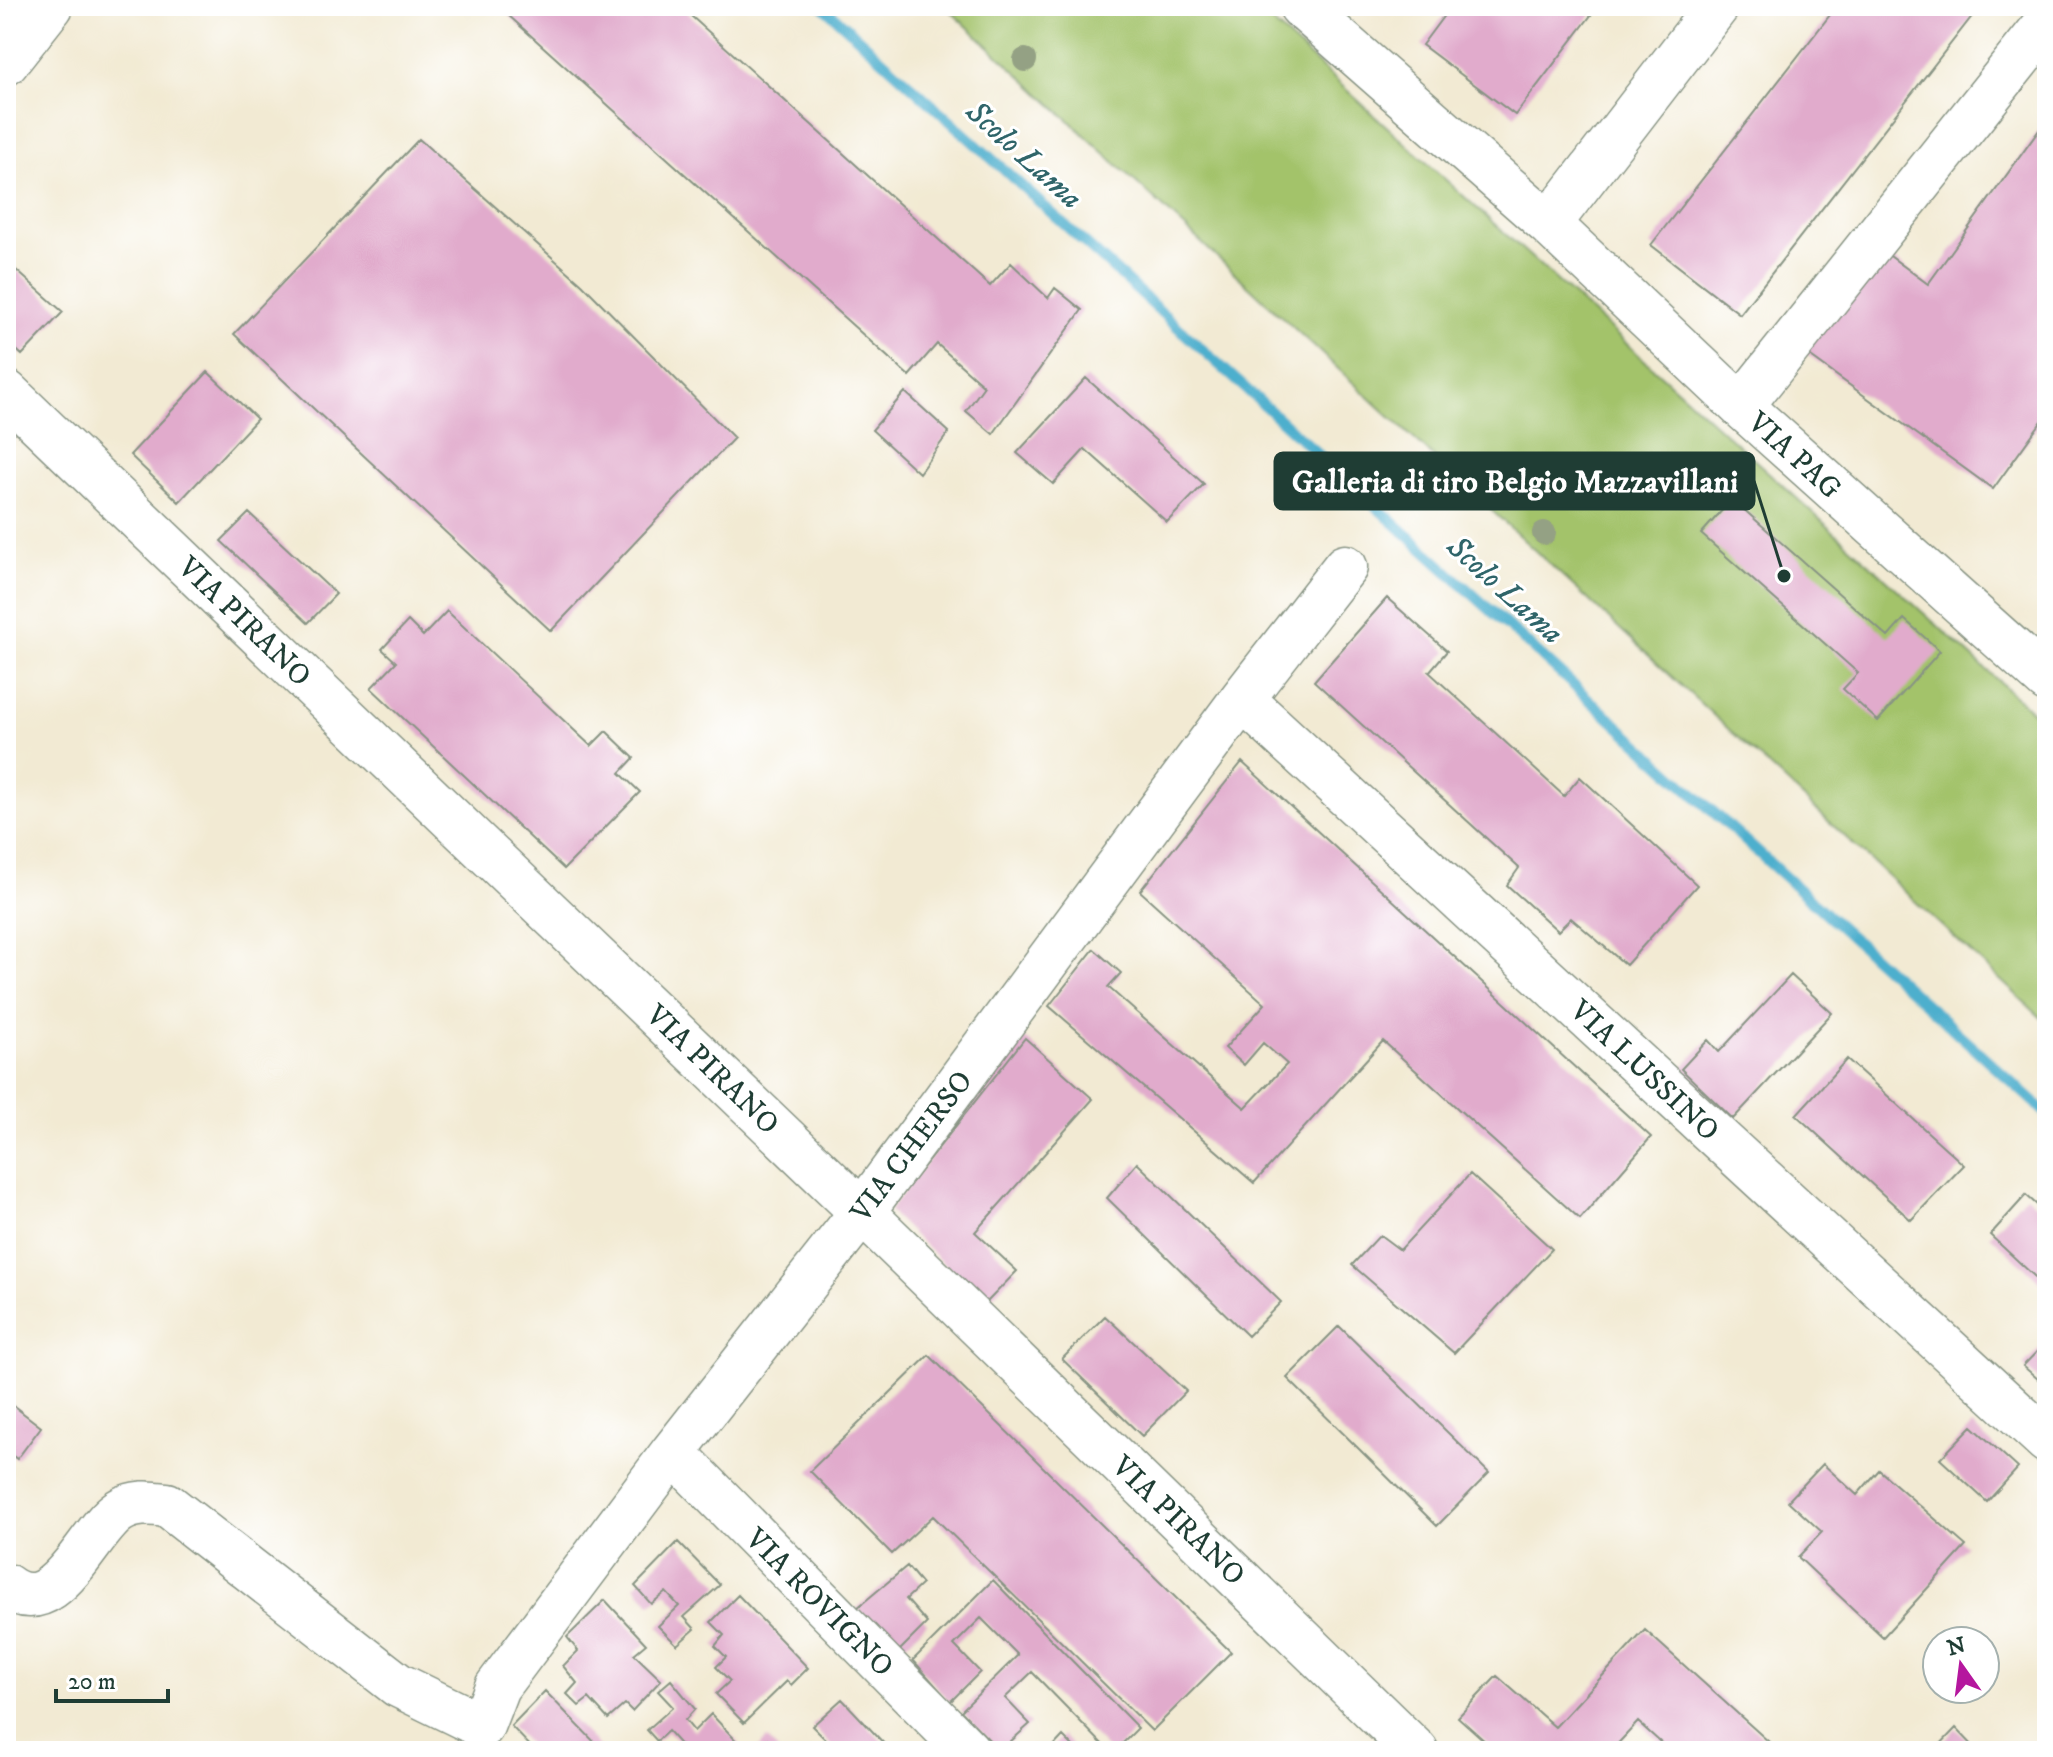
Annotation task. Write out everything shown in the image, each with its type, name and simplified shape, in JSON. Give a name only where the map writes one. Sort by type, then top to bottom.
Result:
[{"type":"street","points":[[6,63],[51,6]]},
{"type":"street","name":"VIA PAG","points":[[1301,6],[1549,224],[1741,406],[2047,680]]},
{"type":"street","points":[[1549,224],[1717,6]]},
{"type":"street","points":[[1741,406],[2047,23]]},
{"type":"street","name":"VIA PIRANO","points":[[6,392],[862,1212],[1416,1751]]},
{"type":"street","name":"VIA CHERSO","points":[[490,1739],[497,1687],[673,1452],[862,1212],[1242,699],[1345,567]]},
{"type":"street","name":"VIA LUSSINO","points":[[1242,699],[2047,1441]]},
{"type":"street","name":"VIA ROVIGNO","points":[[673,1452],[968,1751]]},
{"type":"street","points":[[6,1586],[14,1592],[40,1594],[62,1579],[118,1511],[145,1502],[167,1505],[398,1685],[490,1739]]},
{"type":"green space","points":[[945,6],[1254,6],[2047,725],[2047,1023]]},
{"type":"building","points":[[498,6],[680,6],[990,286],[1011,263],[1048,298],[1055,288],[1082,310],[993,434],[966,411],[984,386],[937,344],[909,376]]},
{"type":"building","points":[[1451,6],[1598,6],[1515,115],[1422,45]]},
{"type":"building","points":[[1837,6],[1980,6],[1740,314],[1651,245]]},
{"type":"building","points":[[2047,119],[2047,414],[1993,489],[1804,352],[1879,248],[1928,284]]},
{"type":"building","points":[[419,139],[582,284],[734,438],[551,631],[234,334]]},
{"type":"building","points":[[6,261],[63,312],[22,355],[6,340]]},
{"type":"building","points":[[208,372],[257,419],[179,502],[130,455]]},
{"type":"building","points":[[1086,378],[1204,484],[1167,522],[1085,449],[1053,484],[1017,453]]},
{"type":"building","points":[[905,392],[949,432],[919,473],[872,430]]},
{"type":"building","points":[[1732,499],[1888,637],[1904,619],[1940,651],[1878,721],[1843,689],[1858,673],[1701,534]]},
{"type":"building","points":[[249,513],[336,594],[308,623],[221,541]]},
{"type":"building","points":[[1387,598],[1447,651],[1429,672],[1564,796],[1580,777],[1697,885],[1626,965],[1571,918],[1558,931],[1507,885],[1519,868],[1314,681]]},
{"type":"building","points":[[447,611],[591,746],[606,731],[634,758],[620,773],[640,792],[564,869],[371,688],[396,662],[382,649],[408,621],[423,636]]},
{"type":"building","points":[[1242,762],[1651,1137],[1580,1219],[1383,1041],[1254,1183],[1049,1006],[1094,949],[1121,973],[1108,987],[1245,1108],[1287,1064],[1263,1043],[1244,1065],[1225,1048],[1265,1004],[1140,891]]},
{"type":"building","points":[[1791,975],[1832,1013],[1733,1119],[1681,1069],[1708,1040],[1719,1052]]},
{"type":"building","points":[[1025,1038],[1093,1099],[975,1232],[1017,1271],[985,1304],[889,1211]]},
{"type":"building","points":[[1847,1059],[1964,1165],[1911,1220],[1796,1115]]},
{"type":"building","points":[[1137,1163],[1281,1302],[1248,1336],[1107,1198]]},
{"type":"building","points":[[1470,1174],[1552,1249],[1454,1353],[1352,1265],[1380,1235],[1400,1250]]},
{"type":"building","points":[[2026,1195],[2047,1214],[2047,1288],[1990,1235]]},
{"type":"building","points":[[1105,1316],[1186,1391],[1142,1436],[1062,1359]]},
{"type":"building","points":[[1339,1326],[1489,1473],[1437,1526],[1287,1378]]},
{"type":"building","points":[[2047,1341],[2047,1387],[2023,1366]]},
{"type":"building","points":[[929,1355],[1231,1652],[1152,1731],[933,1516],[892,1554],[810,1471]]},
{"type":"building","points":[[6,1400],[41,1427],[17,1459],[6,1451]]},
{"type":"building","points":[[1972,1426],[2018,1468],[1987,1502],[1940,1459]]},
{"type":"building","points":[[1823,1464],[1857,1495],[1879,1470],[1966,1546],[1883,1637],[1798,1557],[1822,1532],[1788,1501]]},
{"type":"building","points":[[678,1542],[720,1585],[684,1617],[695,1629],[677,1645],[658,1626],[679,1606],[666,1592],[651,1604],[635,1586]]},
{"type":"building","points":[[907,1566],[922,1584],[906,1599],[927,1623],[899,1651],[857,1608]]},
{"type":"building","points":[[993,1580],[1138,1728],[1115,1751],[1109,1751],[1032,1672],[1005,1698],[1030,1724],[1000,1751],[961,1711],[1018,1655],[981,1618],[954,1645],[980,1672],[950,1702],[913,1660]]},
{"type":"building","points":[[738,1595],[808,1668],[791,1685],[787,1681],[744,1723],[716,1694],[730,1681],[716,1667],[726,1657],[715,1646],[724,1635],[711,1622]]},
{"type":"building","points":[[605,1600],[646,1644],[634,1654],[661,1680],[632,1711],[625,1704],[608,1719],[589,1698],[579,1706],[567,1694],[577,1683],[563,1666],[578,1651],[567,1637]]},
{"type":"building","points":[[1645,1630],[1779,1751],[1670,1751],[1638,1722],[1611,1751],[1496,1751],[1458,1717],[1497,1676],[1555,1727]]},
{"type":"building","points":[[671,1680],[695,1709],[685,1720],[694,1731],[711,1714],[746,1751],[686,1751],[668,1731],[657,1741],[647,1730],[673,1707],[658,1691]]},
{"type":"building","points":[[545,1691],[601,1749],[599,1751],[535,1751],[511,1726]]},
{"type":"building","points":[[842,1699],[891,1751],[837,1751],[812,1726]]},
{"type":"building","points":[[1956,1728],[1978,1751],[1934,1751]]},
{"type":"building","points":[[1063,1736],[1078,1751],[1049,1751]]},
{"type":"building","points":[[767,1739],[779,1751],[755,1751]]},
{"type":"waterway","name":"Scolo Lama","points":[[823,6],[2047,1114]]},
{"type":"place","name":"Galleria di tiro Belgio Mazzavillani","points":[[1784,576]]}]
